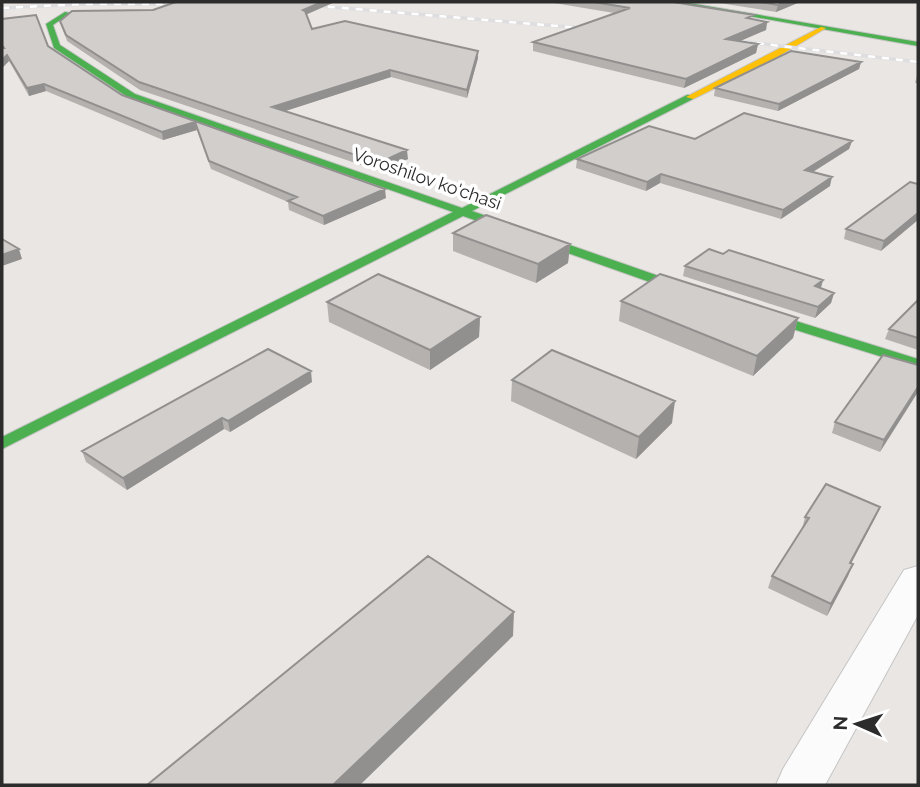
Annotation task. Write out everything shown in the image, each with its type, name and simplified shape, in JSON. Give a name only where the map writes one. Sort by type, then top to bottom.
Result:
[{"type":"street","points":[[673,2],[918,44]]},
{"type":"street","name":"Voroshilov ko'chasi","points":[[67,13],[49,24],[57,46],[132,96],[717,301],[918,364]]},
{"type":"street","points":[[2,444],[465,213],[643,119],[792,47],[823,28]]},
{"type":"street","points":[[800,785],[918,580]]},
{"type":"building","points":[[176,2],[322,2],[303,10],[312,29],[345,21],[478,51],[467,90],[390,70],[272,107],[407,150],[379,163],[139,82],[66,35],[60,21],[72,11],[153,10]]},
{"type":"building","points":[[594,2],[673,2],[754,15],[747,18],[767,22],[726,39],[758,44],[686,79],[533,42],[630,8]]},
{"type":"building","points":[[761,2],[784,2],[778,5]]},
{"type":"building","points":[[36,15],[48,46],[122,95],[385,189],[323,216],[288,201],[297,197],[209,161],[195,122],[162,132],[44,84],[27,88],[7,55],[2,60],[2,19]]},
{"type":"building","points":[[791,51],[861,62],[779,104],[715,88]]},
{"type":"building","points":[[744,113],[852,141],[805,170],[832,177],[783,210],[661,174],[647,182],[577,159],[649,126],[695,139]]},
{"type":"building","points":[[910,182],[918,184],[918,213],[884,241],[846,229]]},
{"type":"building","points":[[486,215],[570,244],[538,264],[453,233]]},
{"type":"building","points":[[2,239],[19,249],[2,255]]},
{"type":"building","points":[[709,249],[723,254],[729,250],[823,280],[815,286],[834,293],[818,307],[685,266]]},
{"type":"building","points":[[378,274],[480,317],[430,350],[327,302]]},
{"type":"building","points":[[660,274],[798,318],[757,356],[621,301]]},
{"type":"building","points":[[918,300],[918,338],[889,329]]},
{"type":"building","points":[[268,349],[311,371],[228,421],[222,418],[123,478],[82,451]]},
{"type":"building","points":[[552,350],[675,401],[639,437],[512,380]]},
{"type":"building","points":[[883,355],[918,365],[918,387],[884,440],[835,422]]},
{"type":"building","points":[[826,484],[880,507],[831,604],[772,576],[809,518],[805,517]]},
{"type":"building","points":[[428,556],[514,612],[333,785],[147,785]]},
{"type":"railway","points":[[272,2],[593,29]]},
{"type":"railway","points":[[2,8],[84,4],[187,4]]},
{"type":"railway","points":[[729,40],[918,62]]},
{"type":"traffic: fast","points":[[673,2],[918,44]]},
{"type":"traffic: fast","points":[[67,13],[49,24],[57,46],[132,96],[717,301],[918,364]]},
{"type":"traffic: fast","points":[[2,444],[690,97]]},
{"type":"traffic: slow","points":[[690,97],[823,28]]}]
